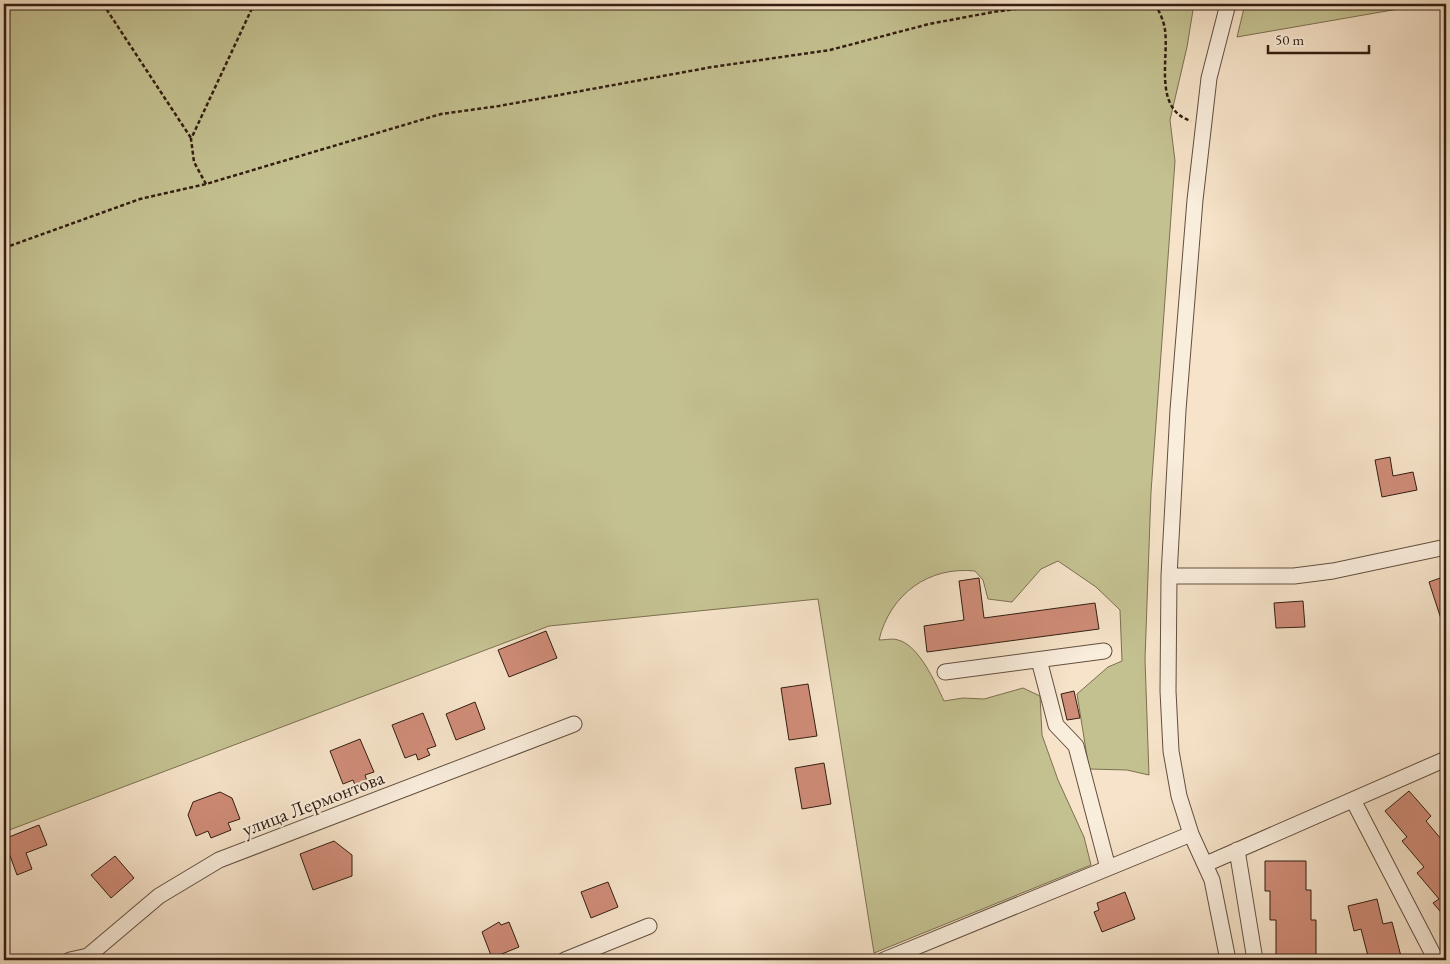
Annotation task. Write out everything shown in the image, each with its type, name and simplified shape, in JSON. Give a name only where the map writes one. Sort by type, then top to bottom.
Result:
[{"type":"street","points":[[1228,4],[1209,78],[1195,200],[1180,381],[1168,576],[1168,691],[1171,751],[1179,796],[1191,834],[1206,864],[1220,908],[1228,960]]},
{"type":"street","points":[[1168,576],[1294,576],[1333,571],[1446,547]]},
{"type":"street","points":[[945,672],[1104,651]]},
{"type":"street","points":[[1039,660],[1056,725],[1076,746],[1108,868]]},
{"type":"street","name":"улица Лермонтова","points":[[88,958],[159,896],[219,860],[574,724]]},
{"type":"street","points":[[1206,864],[1446,759]]},
{"type":"street","points":[[1353,800],[1436,960]]},
{"type":"street","points":[[884,960],[1191,834]]},
{"type":"street","points":[[1237,850],[1255,960]]},
{"type":"street","points":[[565,960],[649,926]]},
{"type":"street","points":[[70,960],[88,958]]},
{"type":"path","points":[[102,4],[191,139],[194,162],[206,184]]},
{"type":"path","points":[[191,139],[254,4]]},
{"type":"path","points":[[4,248],[140,199],[206,184],[441,114],[517,103],[712,67],[830,50],[929,24],[992,12],[1054,4]]},
{"type":"path","points":[[1155,4],[1165,28],[1166,96],[1177,114],[1204,124]]},
{"type":"shaded area","points":[[4,4],[1194,4],[1187,47],[1170,120],[1175,161],[1151,492],[1145,659],[1149,775],[1127,770],[1089,769],[1077,694],[1108,667],[1122,661],[1120,610],[1096,587],[1058,561],[1041,569],[1012,602],[988,599],[983,580],[975,571],[942,573],[927,579],[914,586],[892,609],[884,624],[879,640],[896,639],[906,643],[913,649],[926,666],[944,701],[963,698],[984,699],[1023,688],[1040,696],[1042,735],[1058,780],[1084,837],[1091,865],[874,953],[818,599],[549,626],[4,832]]},
{"type":"shaded area","points":[[1245,4],[1427,4],[1237,37]]},
{"type":"building","points":[[1390,457],[1393,476],[1413,472],[1417,490],[1382,497],[1375,460]]},
{"type":"building","points":[[1446,576],[1446,628],[1444,628],[1429,582]]},
{"type":"building","points":[[979,578],[984,618],[1095,603],[1099,629],[927,652],[924,626],[964,620],[959,581]]},
{"type":"building","points":[[1303,601],[1305,627],[1276,628],[1274,603]]},
{"type":"building","points":[[546,631],[557,658],[509,677],[498,650]]},
{"type":"building","points":[[808,684],[817,736],[789,740],[781,688]]},
{"type":"building","points":[[1074,691],[1080,718],[1067,720],[1061,694]]},
{"type":"building","points":[[475,702],[485,729],[456,740],[446,714]]},
{"type":"building","points":[[423,713],[436,746],[427,749],[430,755],[418,760],[416,754],[405,758],[392,725]]},
{"type":"building","points":[[360,739],[374,772],[365,775],[367,781],[355,785],[353,780],[343,784],[330,751]]},
{"type":"building","points":[[824,763],[831,804],[802,809],[795,768]]},
{"type":"building","points":[[1409,791],[1431,816],[1426,821],[1446,845],[1442,852],[1446,858],[1446,918],[1433,903],[1439,899],[1417,873],[1424,867],[1402,841],[1407,837],[1385,811]]},
{"type":"building","points":[[220,792],[232,798],[240,819],[228,823],[231,830],[211,838],[208,831],[196,836],[188,815],[193,802]]},
{"type":"building","points":[[39,825],[47,845],[26,853],[32,869],[17,875],[4,839]]},
{"type":"building","points":[[334,841],[352,855],[352,876],[313,890],[300,854]]},
{"type":"building","points":[[115,856],[134,878],[111,898],[91,875]]},
{"type":"building","points":[[1265,861],[1306,861],[1306,890],[1311,890],[1311,920],[1316,920],[1316,960],[1276,960],[1276,920],[1270,920],[1270,891],[1265,891]]},
{"type":"building","points":[[608,882],[618,907],[591,918],[581,892]]},
{"type":"building","points":[[1125,892],[1135,919],[1102,932],[1094,912],[1099,910],[1097,903]]},
{"type":"building","points":[[1377,899],[1383,924],[1392,922],[1402,960],[1369,960],[1361,929],[1354,931],[1348,906]]},
{"type":"building","points":[[499,922],[501,925],[509,922],[519,947],[492,958],[482,932]]}]
